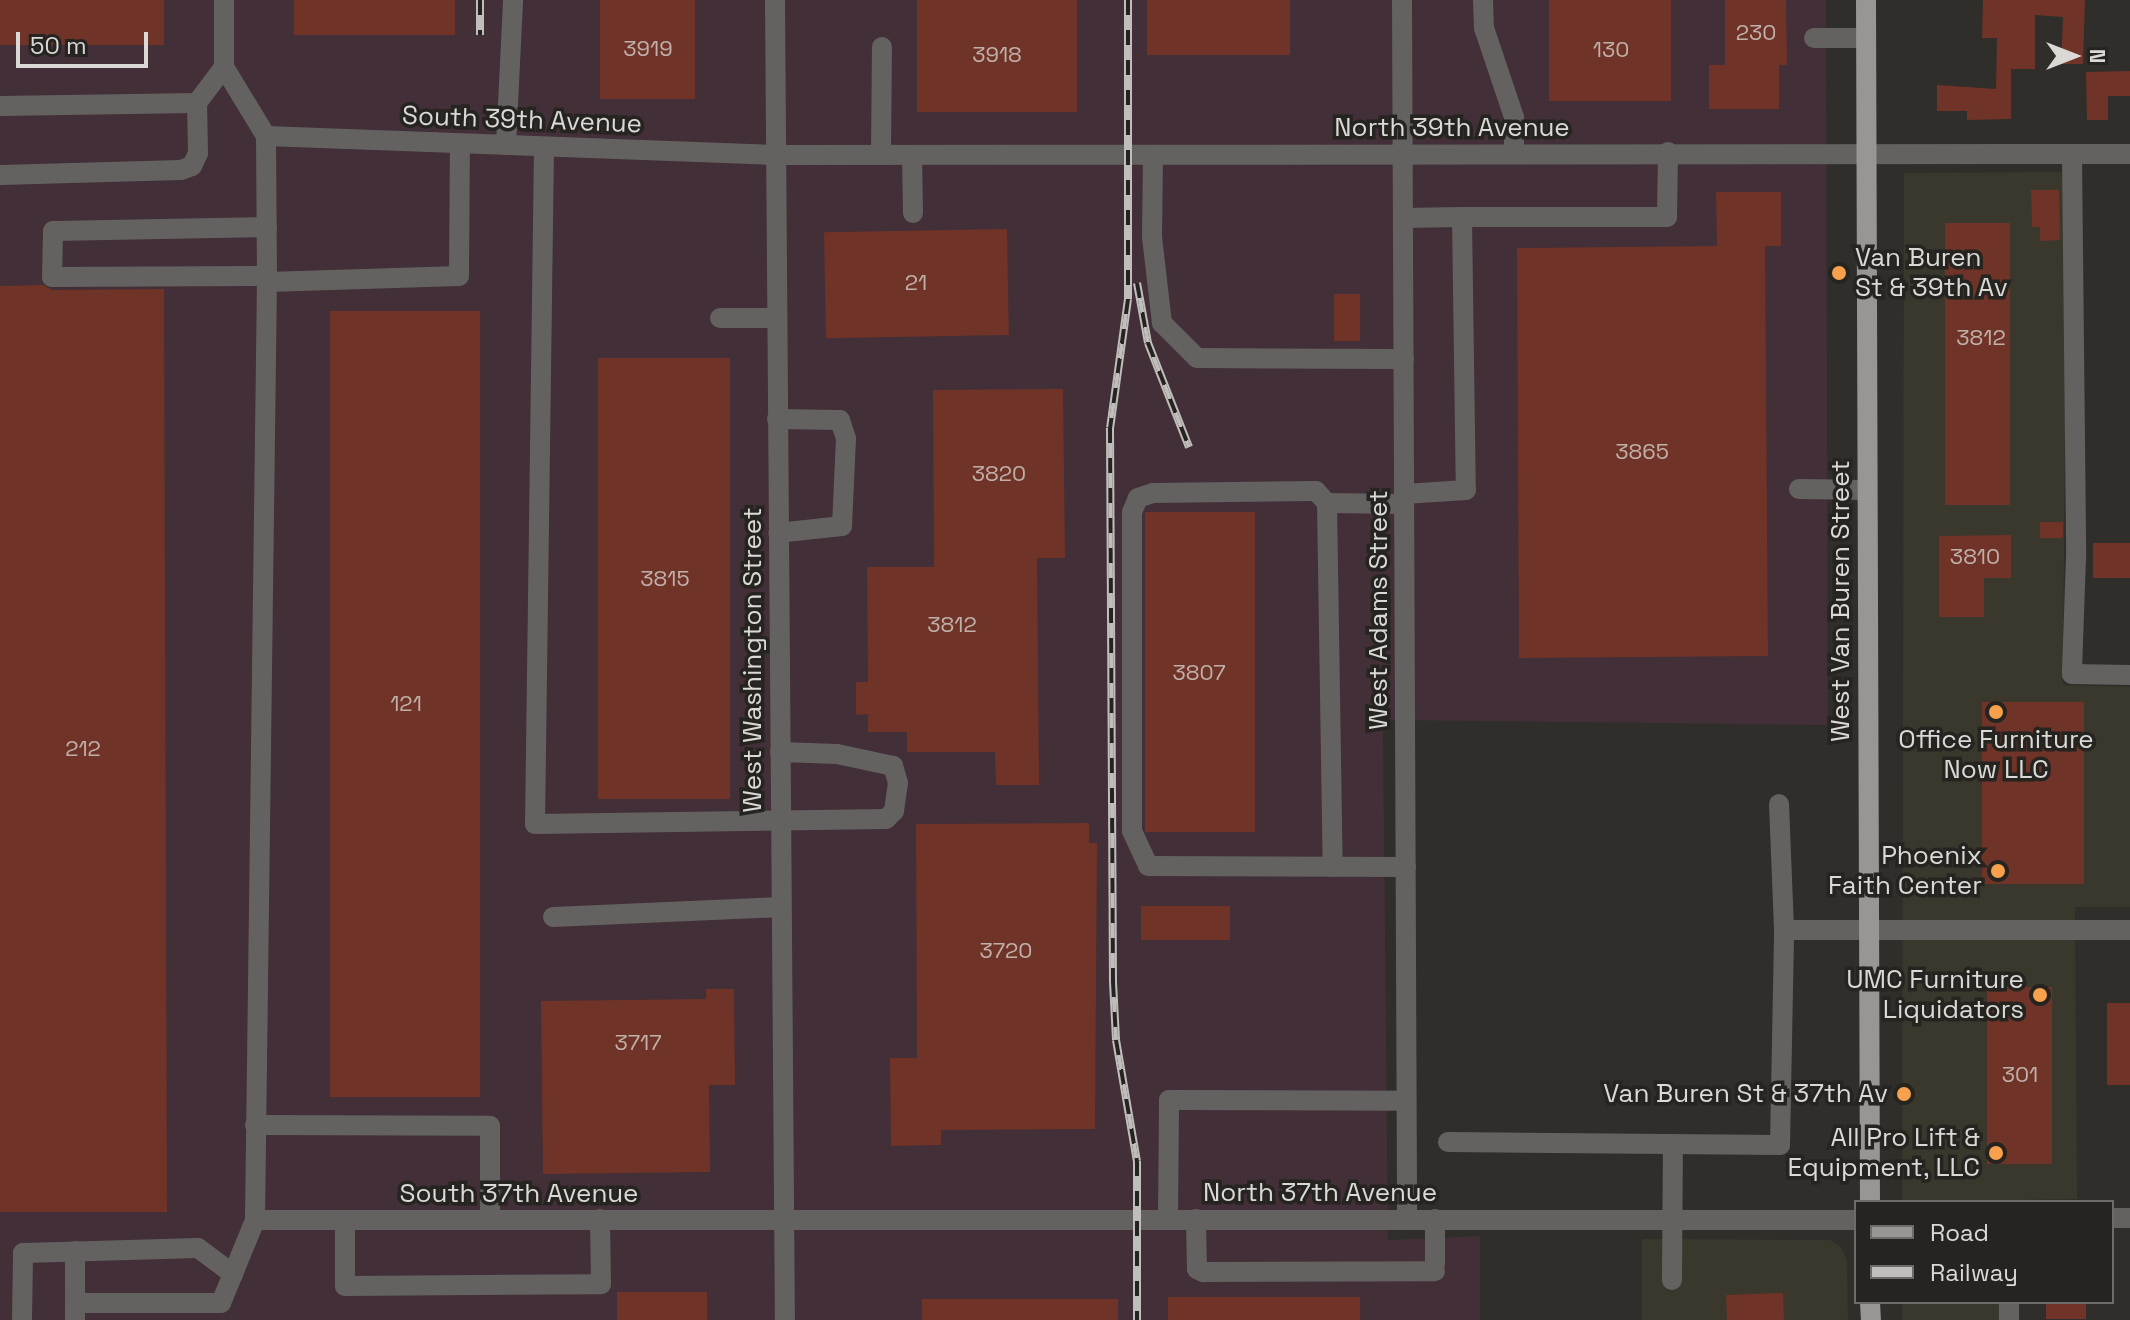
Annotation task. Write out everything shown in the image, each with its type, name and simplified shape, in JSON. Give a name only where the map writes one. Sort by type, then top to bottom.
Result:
[{"type":"main road","name":"West Van Buren Street","points":[[1866,0],[1870,1200]]},
{"type":"street","points":[[75,1251],[75,1311],[221,1303],[255,1220],[267,279],[266,136],[224,67],[224,0]]},
{"type":"street","points":[[506,145],[513,0]]},
{"type":"street","name":"West Washington Street","points":[[775,0],[785,1320]]},
{"type":"street","name":"West Adams Street","points":[[1402,0],[1407,1219]]},
{"type":"street","points":[[1483,0],[1484,28],[1514,117],[1514,153]]},
{"type":"street","points":[[1814,38],[1866,38]]},
{"type":"street","points":[[881,155],[882,47]]},
{"type":"street","points":[[0,175],[181,170],[192,166],[198,153],[197,103],[224,67]]},
{"type":"street","points":[[0,106],[197,103]]},
{"type":"street","name":"South 39th Avenue","points":[[266,136],[775,155]]},
{"type":"street","points":[[267,227],[53,231],[52,277],[267,279],[459,276],[460,144]]},
{"type":"street","points":[[544,147],[535,824],[886,819],[894,811],[898,783],[893,766],[837,754],[780,752]]},
{"type":"street","name":"North 39th Avenue","points":[[775,155],[1866,151],[2130,154]]},
{"type":"street","points":[[1403,218],[1667,217],[1668,152]]},
{"type":"street","points":[[912,155],[913,213]]},
{"type":"street","points":[[1153,155],[1152,237],[1162,323],[1197,358],[1404,359]]},
{"type":"street","points":[[2072,155],[2076,557],[2072,674],[2130,675]]},
{"type":"street","points":[[1327,503],[1404,499],[1466,490],[1462,217]]},
{"type":"street","points":[[720,318],[776,318]]},
{"type":"street","points":[[777,419],[840,420],[846,438],[842,526],[778,533]]},
{"type":"street","points":[[1799,489],[1867,490]]},
{"type":"street","points":[[1333,867],[1327,503],[1316,491],[1153,493],[1134,505],[1132,831],[1148,866],[1333,867],[1406,867]]},
{"type":"street","points":[[1448,1142],[1780,1145],[1784,930],[1779,804]]},
{"type":"street","points":[[553,917],[781,907]]},
{"type":"street","points":[[1784,930],[1869,926],[2130,930]]},
{"type":"street","points":[[1168,1219],[1169,1100],[1406,1101]]},
{"type":"street","points":[[255,1125],[490,1126],[490,1220]]},
{"type":"street","points":[[1672,1280],[1670,1219],[1673,1144]]},
{"type":"street","points":[[345,1220],[345,1286],[601,1284],[600,1219]]},
{"type":"street","name":"South 37th Avenue","points":[[255,1220],[784,1219]]},
{"type":"street","name":"North 37th Avenue","points":[[784,1219],[1854,1220]]},
{"type":"street","points":[[1196,1219],[1197,1269],[1203,1272],[1435,1268],[1435,1219]]},
{"type":"street","points":[[22,1320],[23,1253],[198,1248],[233,1274]]},
{"type":"shaded area","points":[[0,0],[1826,0],[1828,725],[1383,720],[1388,1240],[1480,1236],[1480,1320],[0,1320]]},
{"type":"shaded area","points":[[2067,172],[2063,685],[2130,687],[2130,907],[2075,907],[2077,1199],[1902,1200],[1904,173]]},
{"type":"shaded area","points":[[1642,1239],[1830,1240],[1841,1247],[1847,1262],[1848,1320],[1642,1320]]},
{"type":"shaded area","points":[[1902,1304],[2003,1304],[2003,1320],[1902,1320]]},
{"type":"building","points":[[0,0],[164,0],[164,45],[0,45]]},
{"type":"building","points":[[294,0],[455,0],[455,35],[294,35]]},
{"type":"building","points":[[600,0],[695,0],[695,99],[600,99]]},
{"type":"building","points":[[917,0],[1077,0],[1077,112],[917,112]]},
{"type":"building","points":[[1147,0],[1290,0],[1290,55],[1147,55]]},
{"type":"building","points":[[1549,0],[1671,0],[1671,101],[1549,101]]},
{"type":"building","points":[[1725,0],[1786,0],[1787,65],[1779,65],[1779,109],[1709,109],[1709,65],[1725,65]]},
{"type":"building","points":[[1983,0],[2085,0],[2083,64],[2061,64],[2063,17],[2035,15],[2035,69],[2011,69],[2011,119],[1967,120],[1967,111],[1937,111],[1937,85],[1996,89],[1997,38],[1982,38]]},
{"type":"building","points":[[2130,71],[2130,96],[2108,96],[2108,120],[2087,120],[2086,72]]},
{"type":"building","points":[[2031,190],[2059,190],[2060,240],[2040,241],[2040,227],[2032,227]]},
{"type":"building","points":[[1716,192],[1781,192],[1781,246],[1765,246],[1768,656],[1519,658],[1517,248],[1717,246]]},
{"type":"building","points":[[1945,223],[2010,223],[2010,505],[1945,505]]},
{"type":"building","points":[[1007,229],[1009,335],[826,338],[824,232]]},
{"type":"building","points":[[43,285],[52,290],[164,289],[167,1212],[0,1212],[0,286]]},
{"type":"building","points":[[1334,294],[1360,294],[1360,341],[1334,341]]},
{"type":"building","points":[[330,311],[480,311],[480,1097],[330,1097]]},
{"type":"building","points":[[598,358],[730,358],[730,799],[598,799]]},
{"type":"building","points":[[1063,389],[1065,558],[1037,558],[1039,785],[996,785],[995,752],[907,752],[907,732],[868,732],[868,714],[856,715],[856,682],[868,682],[867,567],[934,567],[933,390]]},
{"type":"building","points":[[1145,512],[1255,512],[1255,832],[1145,832]]},
{"type":"building","points":[[2040,522],[2063,522],[2063,538],[2040,538]]},
{"type":"building","points":[[2011,535],[2011,578],[1984,578],[1984,617],[1939,617],[1939,536]]},
{"type":"building","points":[[2093,543],[2130,543],[2130,578],[2093,578]]},
{"type":"building","points":[[1982,702],[2084,702],[2084,884],[1982,884]]},
{"type":"building","points":[[1089,823],[1089,843],[1097,843],[1095,1129],[941,1130],[941,1145],[891,1146],[890,1058],[917,1058],[916,824]]},
{"type":"building","points":[[1141,906],[1230,906],[1230,940],[1141,940]]},
{"type":"building","points":[[1987,987],[2052,987],[2052,1164],[1987,1164]]},
{"type":"building","points":[[706,989],[734,989],[735,1085],[709,1085],[710,1172],[543,1174],[541,1001],[706,999]]},
{"type":"building","points":[[2107,1003],[2130,1003],[2130,1085],[2107,1085]]},
{"type":"building","points":[[617,1292],[707,1292],[707,1320],[617,1320]]},
{"type":"building","points":[[1783,1293],[1784,1320],[1727,1320],[1726,1295]]},
{"type":"building","points":[[1168,1297],[1360,1297],[1360,1320],[1168,1320]]},
{"type":"building","points":[[922,1299],[1118,1299],[1118,1320],[922,1320]]},
{"type":"building","points":[[2046,1304],[2086,1304],[2086,1319],[2046,1319]]},
{"type":"railway","points":[[480,0],[480,35]]},
{"type":"railway","points":[[1128,0],[1128,299],[1110,428],[1113,982],[1116,1040],[1137,1161],[1137,1320]]},
{"type":"railway","points":[[1137,283],[1148,343],[1189,447]]},
{"type":"place","name":"Van Buren St & 39th Av","points":[[1839,273]]},
{"type":"place","name":"Office Furniture Now LLC","points":[[1996,712]]},
{"type":"place","name":"Phoenix Faith Center","points":[[1998,871]]},
{"type":"place","name":"UMC Furniture Liquidators","points":[[2040,995]]},
{"type":"place","name":"Van Buren St & 37th Av","points":[[1904,1094]]},
{"type":"place","name":"All Pro Lift & Equipment, LLC","points":[[1996,1153]]}]
